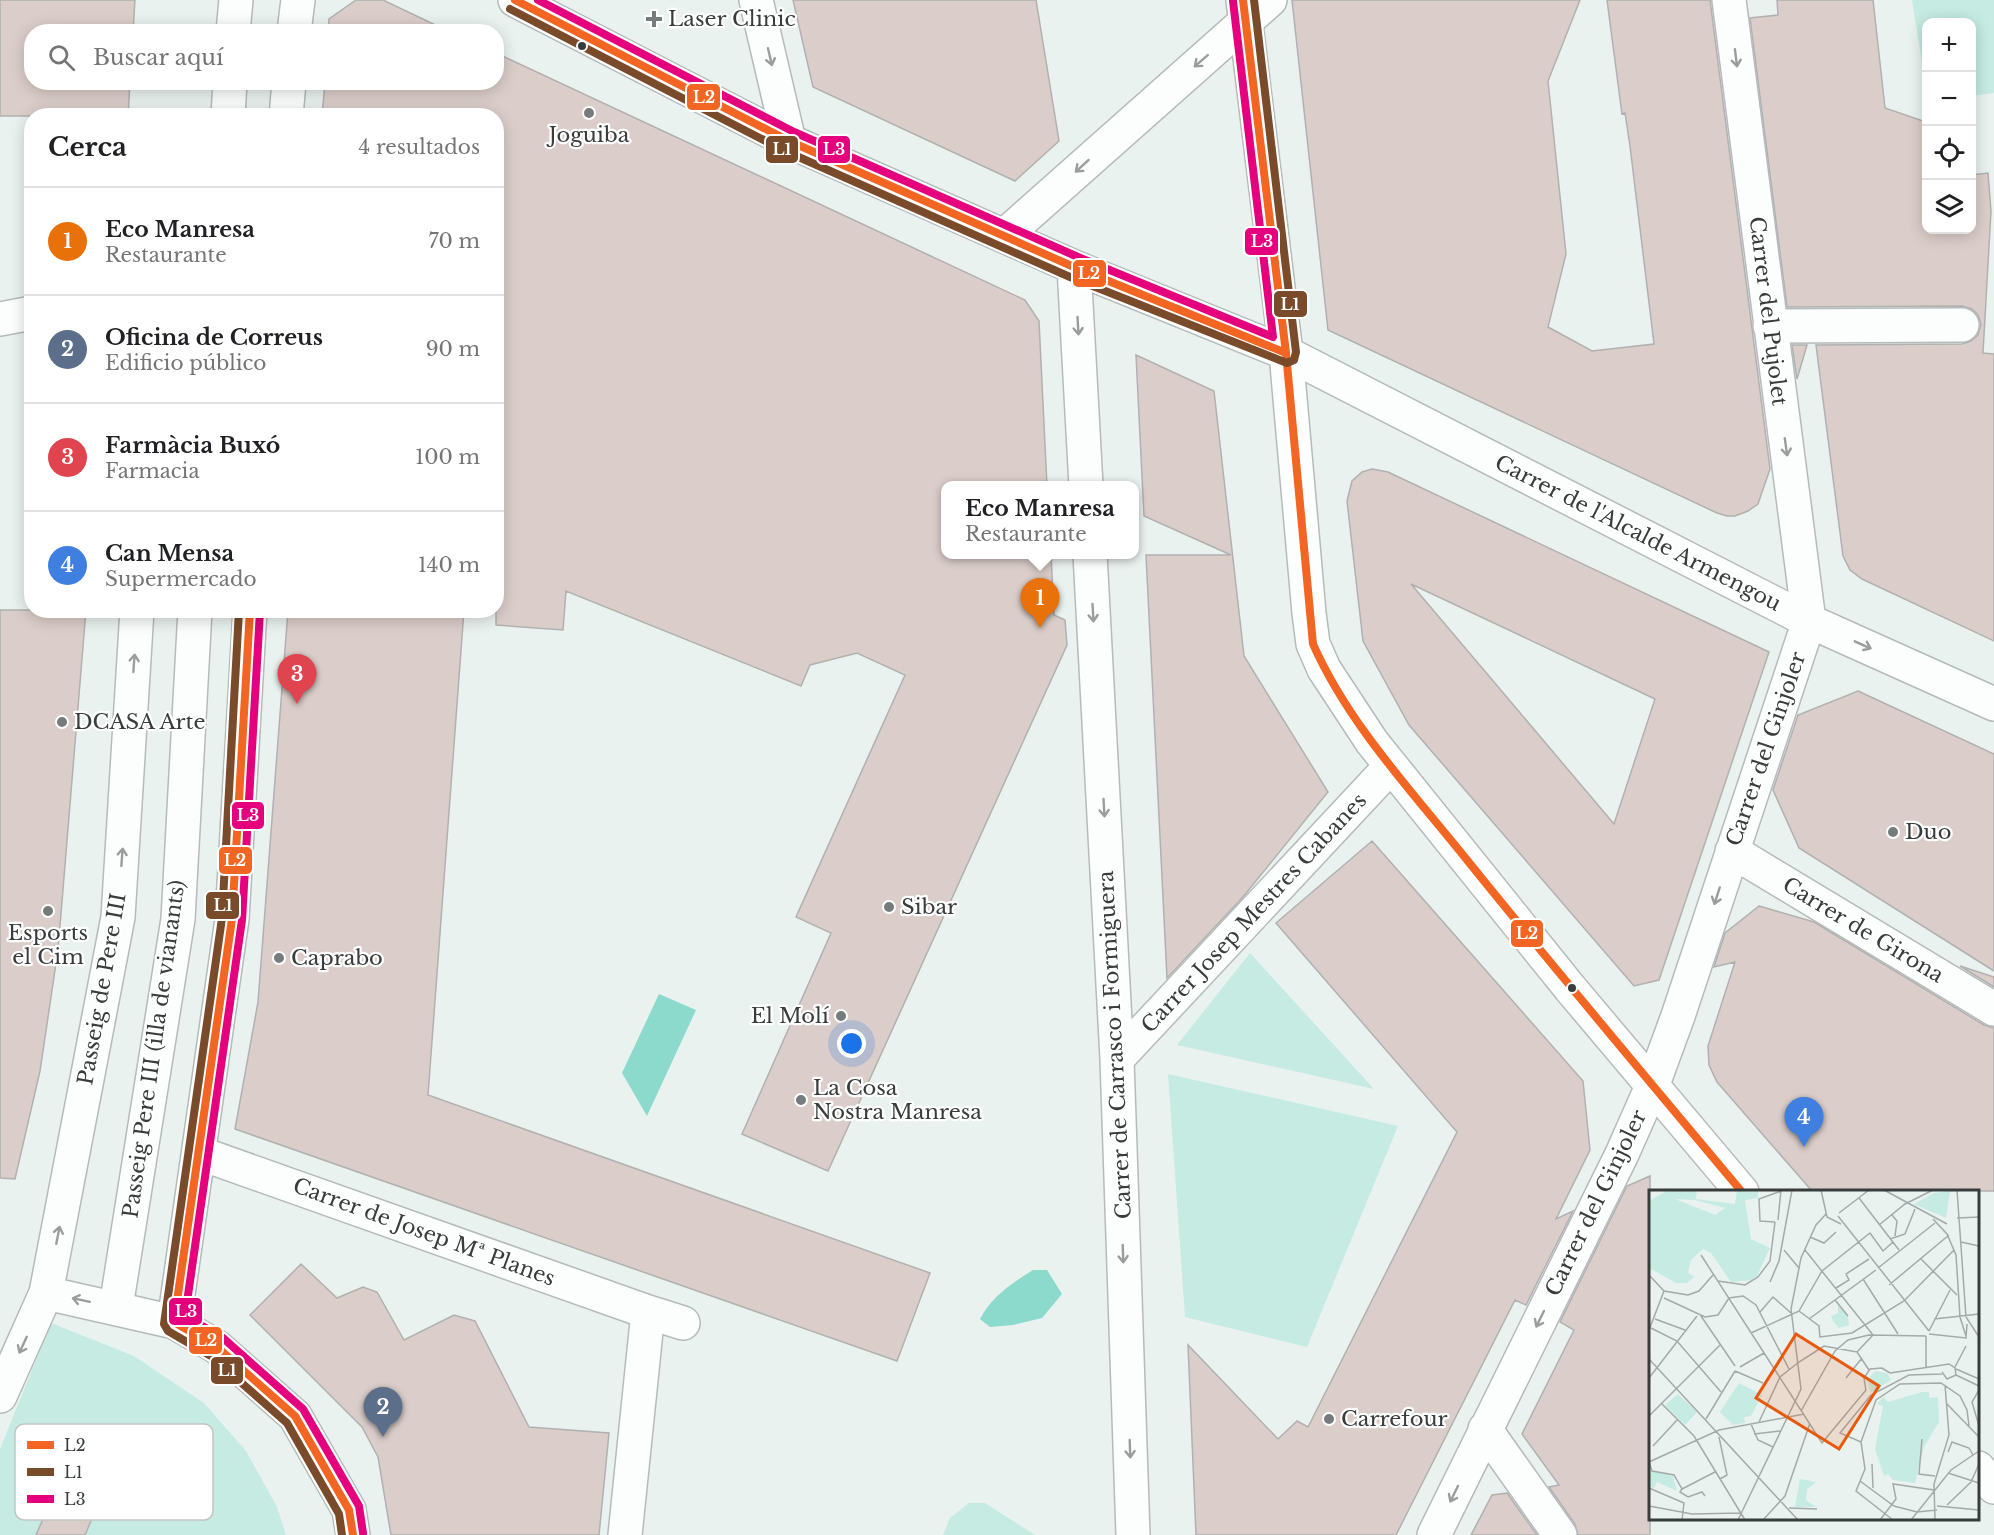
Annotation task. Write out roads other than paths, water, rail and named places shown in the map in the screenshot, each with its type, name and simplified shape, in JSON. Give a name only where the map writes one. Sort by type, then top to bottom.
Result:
[{"type":"street","name":"Carrer de l'Alcalde Armengou","points":[[515,0],[789,141],[1074,267],[1286,353],[1809,621],[1994,704]]},
{"type":"street","points":[[756,0],[789,141]]},
{"type":"street","points":[[1004,236],[1244,11],[1270,0]]},
{"type":"street","name":"Carrer del Pujolet","points":[[1729,0],[1809,621]]},
{"type":"street","points":[[1244,11],[1286,353],[1313,644],[1324,669],[1351,712],[1391,766],[1570,988],[1741,1190]]},
{"type":"street","points":[[228,108],[230,90]]},
{"type":"street","points":[[287,108],[288,90]]},
{"type":"street","points":[[1074,267],[1086,481]]},
{"type":"street","points":[[0,319],[24,314]]},
{"type":"street","points":[[1770,327],[1962,325]]},
{"type":"street","name":"Carrer de Carrasco i Formiguera","points":[[1090,559],[1117,1059],[1133,1535]]},
{"type":"street","name":"Passeig de Pere III","points":[[0,1396],[46,1293],[118,917],[137,618]]},
{"type":"street","name":"Passeig Pere III (illa de vianants)","points":[[116,1307],[178,919],[195,618]]},
{"type":"street","points":[[174,1322],[232,919],[250,618]]},
{"type":"street","name":"Carrer del Ginjoler","points":[[1434,1535],[1622,1154],[1653,1084],[1678,1016],[1809,621]]},
{"type":"street","name":"Carrer Josep Mestres Cabanes","points":[[1117,1059],[1391,766]]},
{"type":"street","name":"Carrer de Girona","points":[[1732,851],[1994,1009]]},
{"type":"street","name":"Carrer de Josep Mª Planes","points":[[199,1153],[683,1323]]},
{"type":"street","points":[[46,1293],[116,1307],[174,1322],[218,1347],[295,1416],[349,1510],[353,1535]]},
{"type":"street","points":[[625,1535],[648,1312]]},
{"type":"street","points":[[1485,1429],[1560,1535]]},
{"type":"street","points":[[1979,1470],[1994,1487]]},
{"type":"place","name":"Laser Clinic","points":[[654,19]]},
{"type":"place","name":"Joguiba","points":[[589,113]]},
{"type":"place","name":"Eco Manresa","points":[[1040,628]]},
{"type":"place","name":"Farmàcia Buxó","points":[[297,704]]},
{"type":"place","name":"DCASA Arte","points":[[62,722]]},
{"type":"place","name":"Duo","points":[[1893,832]]},
{"type":"place","name":"Sibar","points":[[889,907]]},
{"type":"place","name":"Esports el Cim","points":[[48,911]]},
{"type":"place","name":"Caprabo","points":[[279,958]]},
{"type":"place","name":"El Molí","points":[[841,1016]]},
{"type":"place","name":"La Cosa Nostra Manresa","points":[[801,1100]]},
{"type":"place","name":"Can Mensa","points":[[1804,1147]]},
{"type":"place","name":"Carrefour","points":[[1329,1419]]},
{"type":"place","name":"Oficina de Correus","points":[[383,1437]]}]
